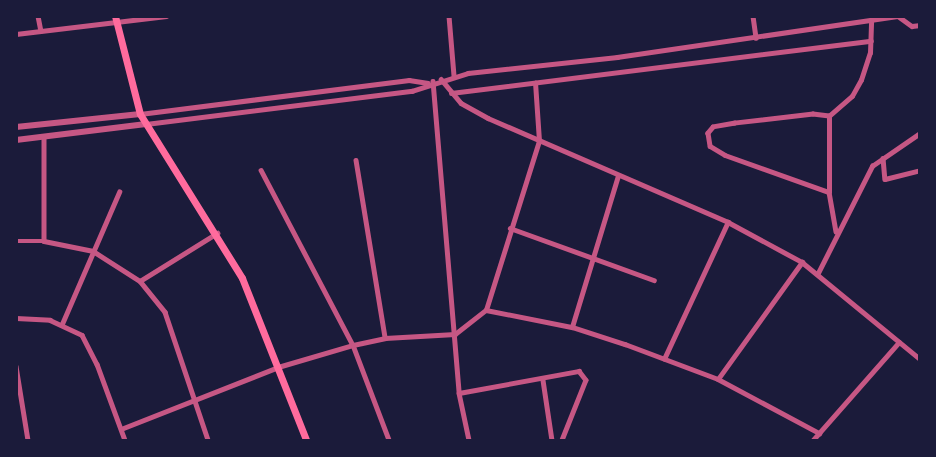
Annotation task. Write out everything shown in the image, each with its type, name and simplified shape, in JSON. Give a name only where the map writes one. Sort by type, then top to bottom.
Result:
[{"type":"main road","points":[[115,20],[140,114],[217,233],[242,278],[306,441]]},
{"type":"street","points":[[38,16],[41,31]]},
{"type":"street","points":[[16,34],[115,20],[166,16]]},
{"type":"street","points":[[449,16],[454,75]]},
{"type":"street","points":[[753,16],[756,38]]},
{"type":"street","points":[[16,140],[412,91],[454,75],[756,38],[897,16],[912,26],[920,25]]},
{"type":"street","points":[[829,192],[725,155],[710,146],[707,138],[712,127],[813,114],[829,116],[852,96],[861,80],[871,42],[871,21]]},
{"type":"street","points":[[451,93],[871,42]]},
{"type":"street","points":[[441,79],[451,93],[468,108],[618,176],[728,222],[802,262],[920,359]]},
{"type":"street","points":[[16,127],[140,114],[409,80],[431,82]]},
{"type":"street","points":[[431,82],[459,393],[469,441]]},
{"type":"street","points":[[121,429],[278,367],[353,345],[385,338],[455,334],[486,310],[539,141],[535,83]]},
{"type":"street","points":[[829,116],[829,192],[836,231]]},
{"type":"street","points":[[818,273],[836,231],[872,166],[920,133]]},
{"type":"street","points":[[44,137],[44,241]]},
{"type":"street","points":[[883,158],[885,179],[920,170]]},
{"type":"street","points":[[356,160],[385,338]]},
{"type":"street","points":[[261,170],[353,345],[389,441]]},
{"type":"street","points":[[572,327],[591,257],[618,176]]},
{"type":"street","points":[[62,324],[119,192]]},
{"type":"street","points":[[664,359],[728,222]]},
{"type":"street","points":[[510,228],[654,280]]},
{"type":"street","points":[[140,281],[217,233]]},
{"type":"street","points":[[16,241],[44,241],[93,251],[140,281],[165,312],[208,441]]},
{"type":"street","points":[[718,379],[802,262]]},
{"type":"street","points":[[486,310],[572,327],[664,359],[718,379],[819,433]]},
{"type":"street","points":[[16,318],[62,324],[81,335],[97,364],[125,441]]},
{"type":"street","points":[[813,441],[899,342]]},
{"type":"street","points":[[16,366],[19,418],[28,441]]},
{"type":"street","points":[[459,393],[543,380],[579,371],[584,374],[584,386],[562,441]]},
{"type":"street","points":[[543,380],[552,441]]}]
